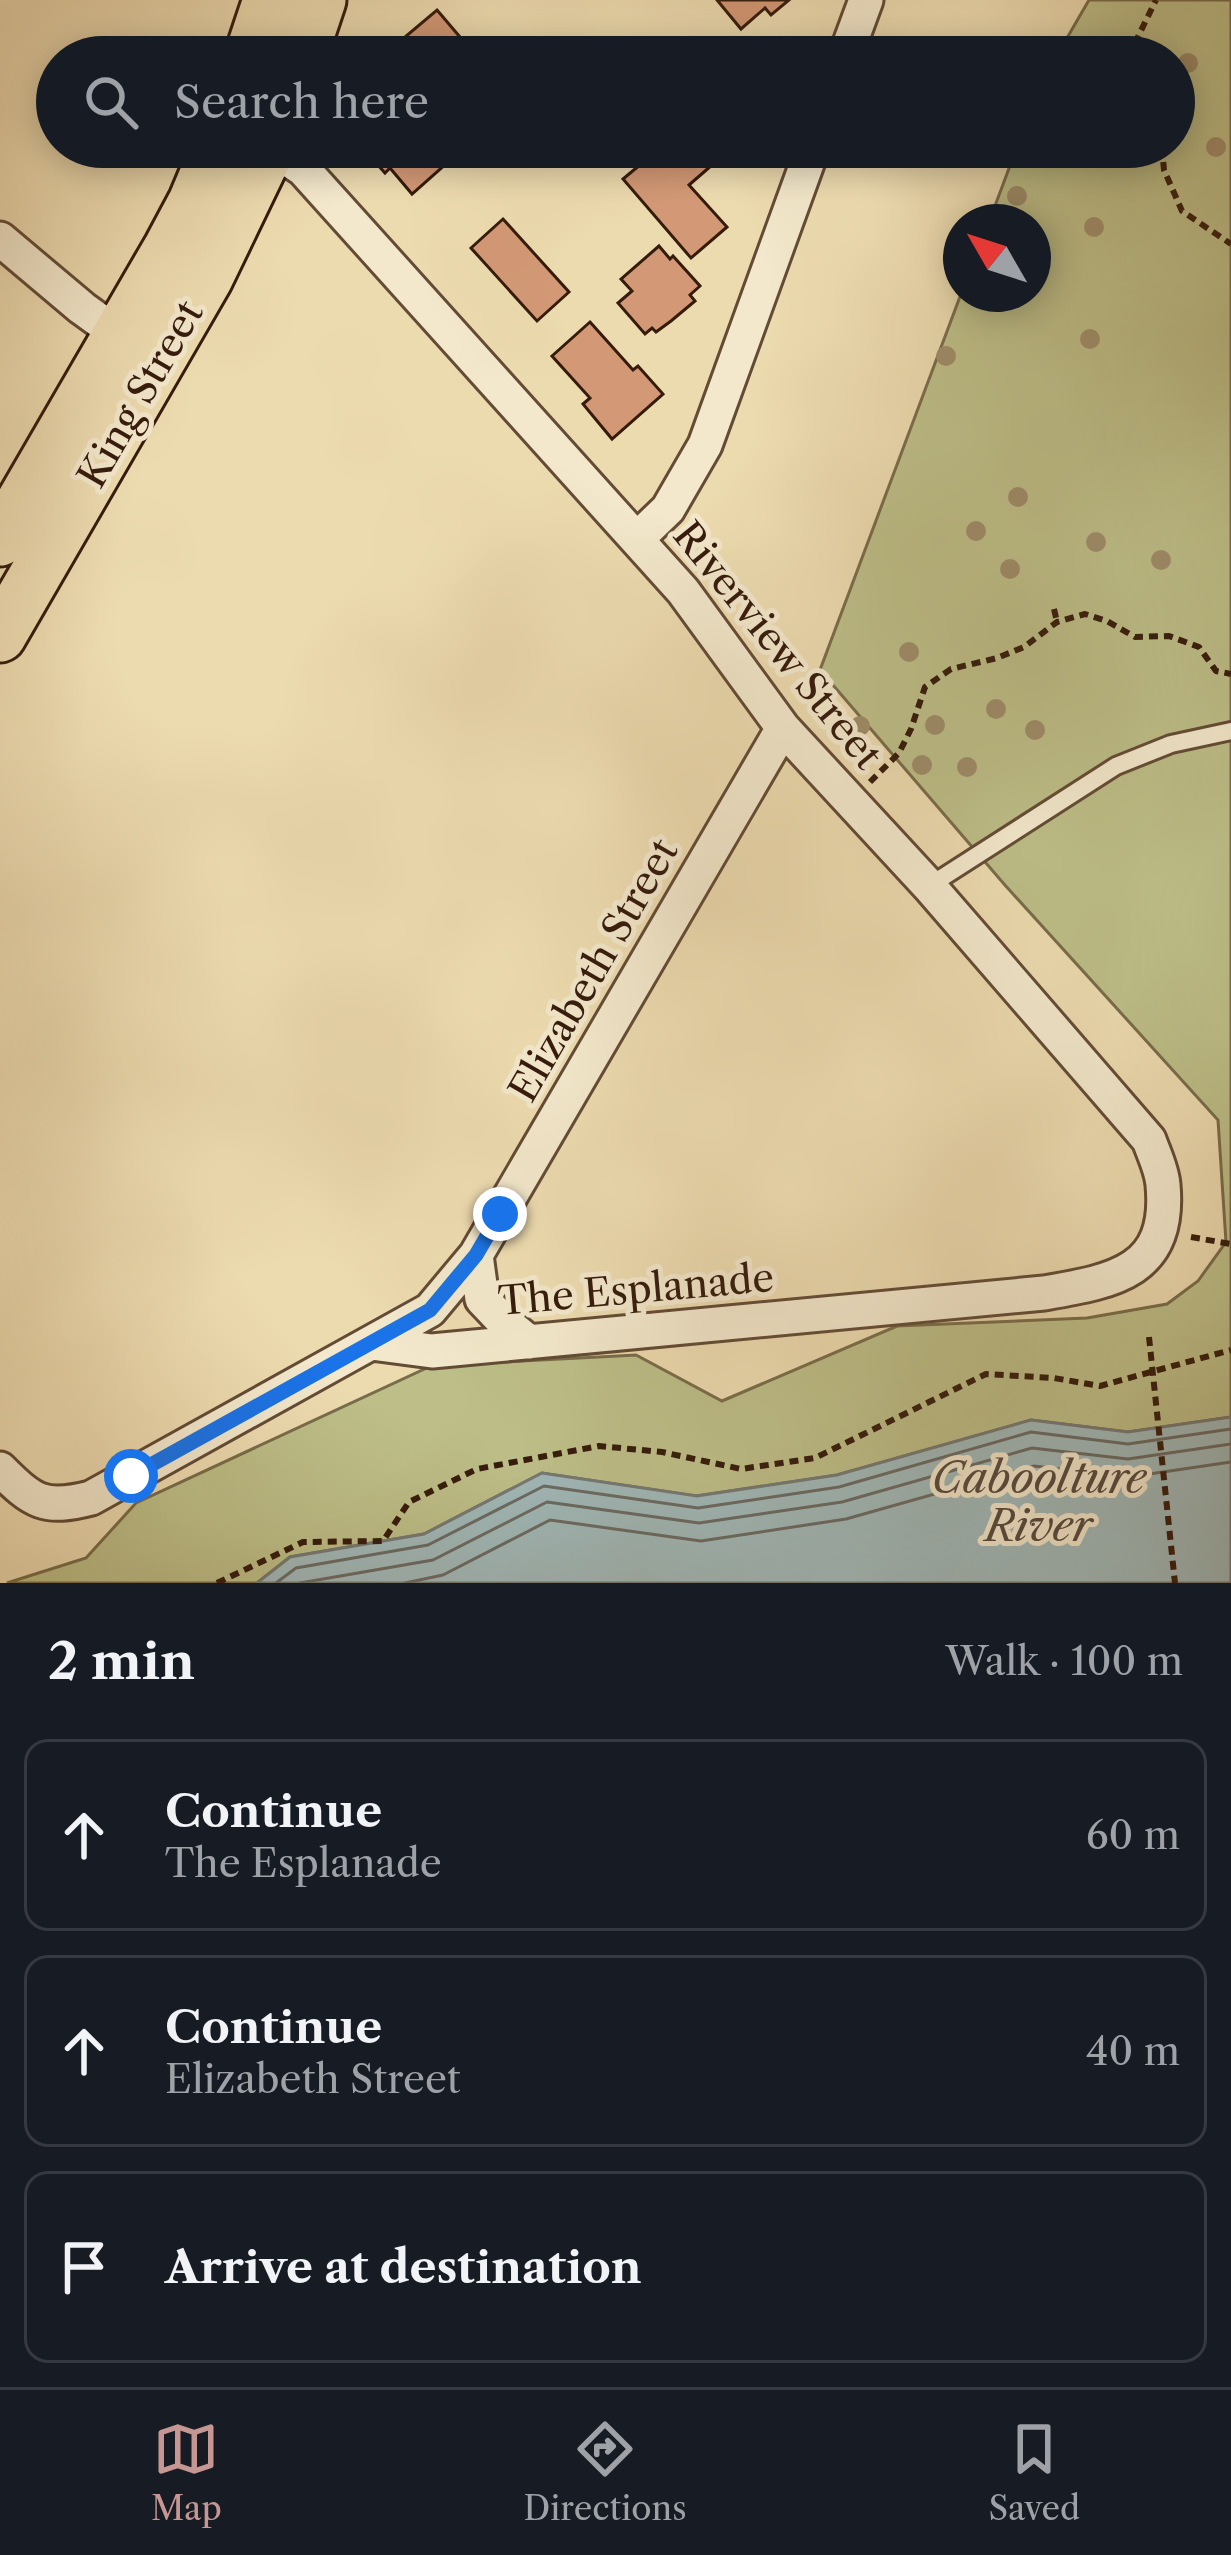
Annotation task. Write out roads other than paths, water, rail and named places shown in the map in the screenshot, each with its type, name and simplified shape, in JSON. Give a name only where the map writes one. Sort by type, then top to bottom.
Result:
[{"type":"main road","points":[[257,36],[269,0]]},
{"type":"main road","points":[[308,36],[320,0]]},
{"type":"main road","name":"King Street","points":[[0,636],[139,350],[208,168]]},
{"type":"main road","name":"King Street","points":[[0,540],[139,350],[227,240],[260,168]]},
{"type":"street","points":[[853,36],[866,0]]},
{"type":"street","name":"Riverview Street","points":[[302,168],[683,591],[784,728],[1149,1140],[1176,1232]]},
{"type":"street","points":[[637,539],[668,509],[705,445],[804,168]]},
{"type":"street","points":[[0,239],[139,350]]},
{"type":"street","name":"Elizabeth Street","points":[[371,1343],[430,1310],[476,1255],[784,728]]},
{"type":"street","name":"The Esplanade","points":[[371,1343],[432,1351],[1044,1293],[1117,1276],[1176,1232]]},
{"type":"street","points":[[476,1255],[482,1299],[530,1342]]},
{"type":"street","points":[[0,1469],[39,1502],[65,1504],[91,1498],[371,1343]]},
{"type":"lane","points":[[928,886],[1116,766],[1171,744],[1231,731]]},
{"type":"water","name":"Caboolture River","points":[[1231,1417],[1231,1583],[257,1583],[290,1557],[424,1534],[542,1473],[697,1496],[837,1475],[1031,1420],[1128,1432]]}]
